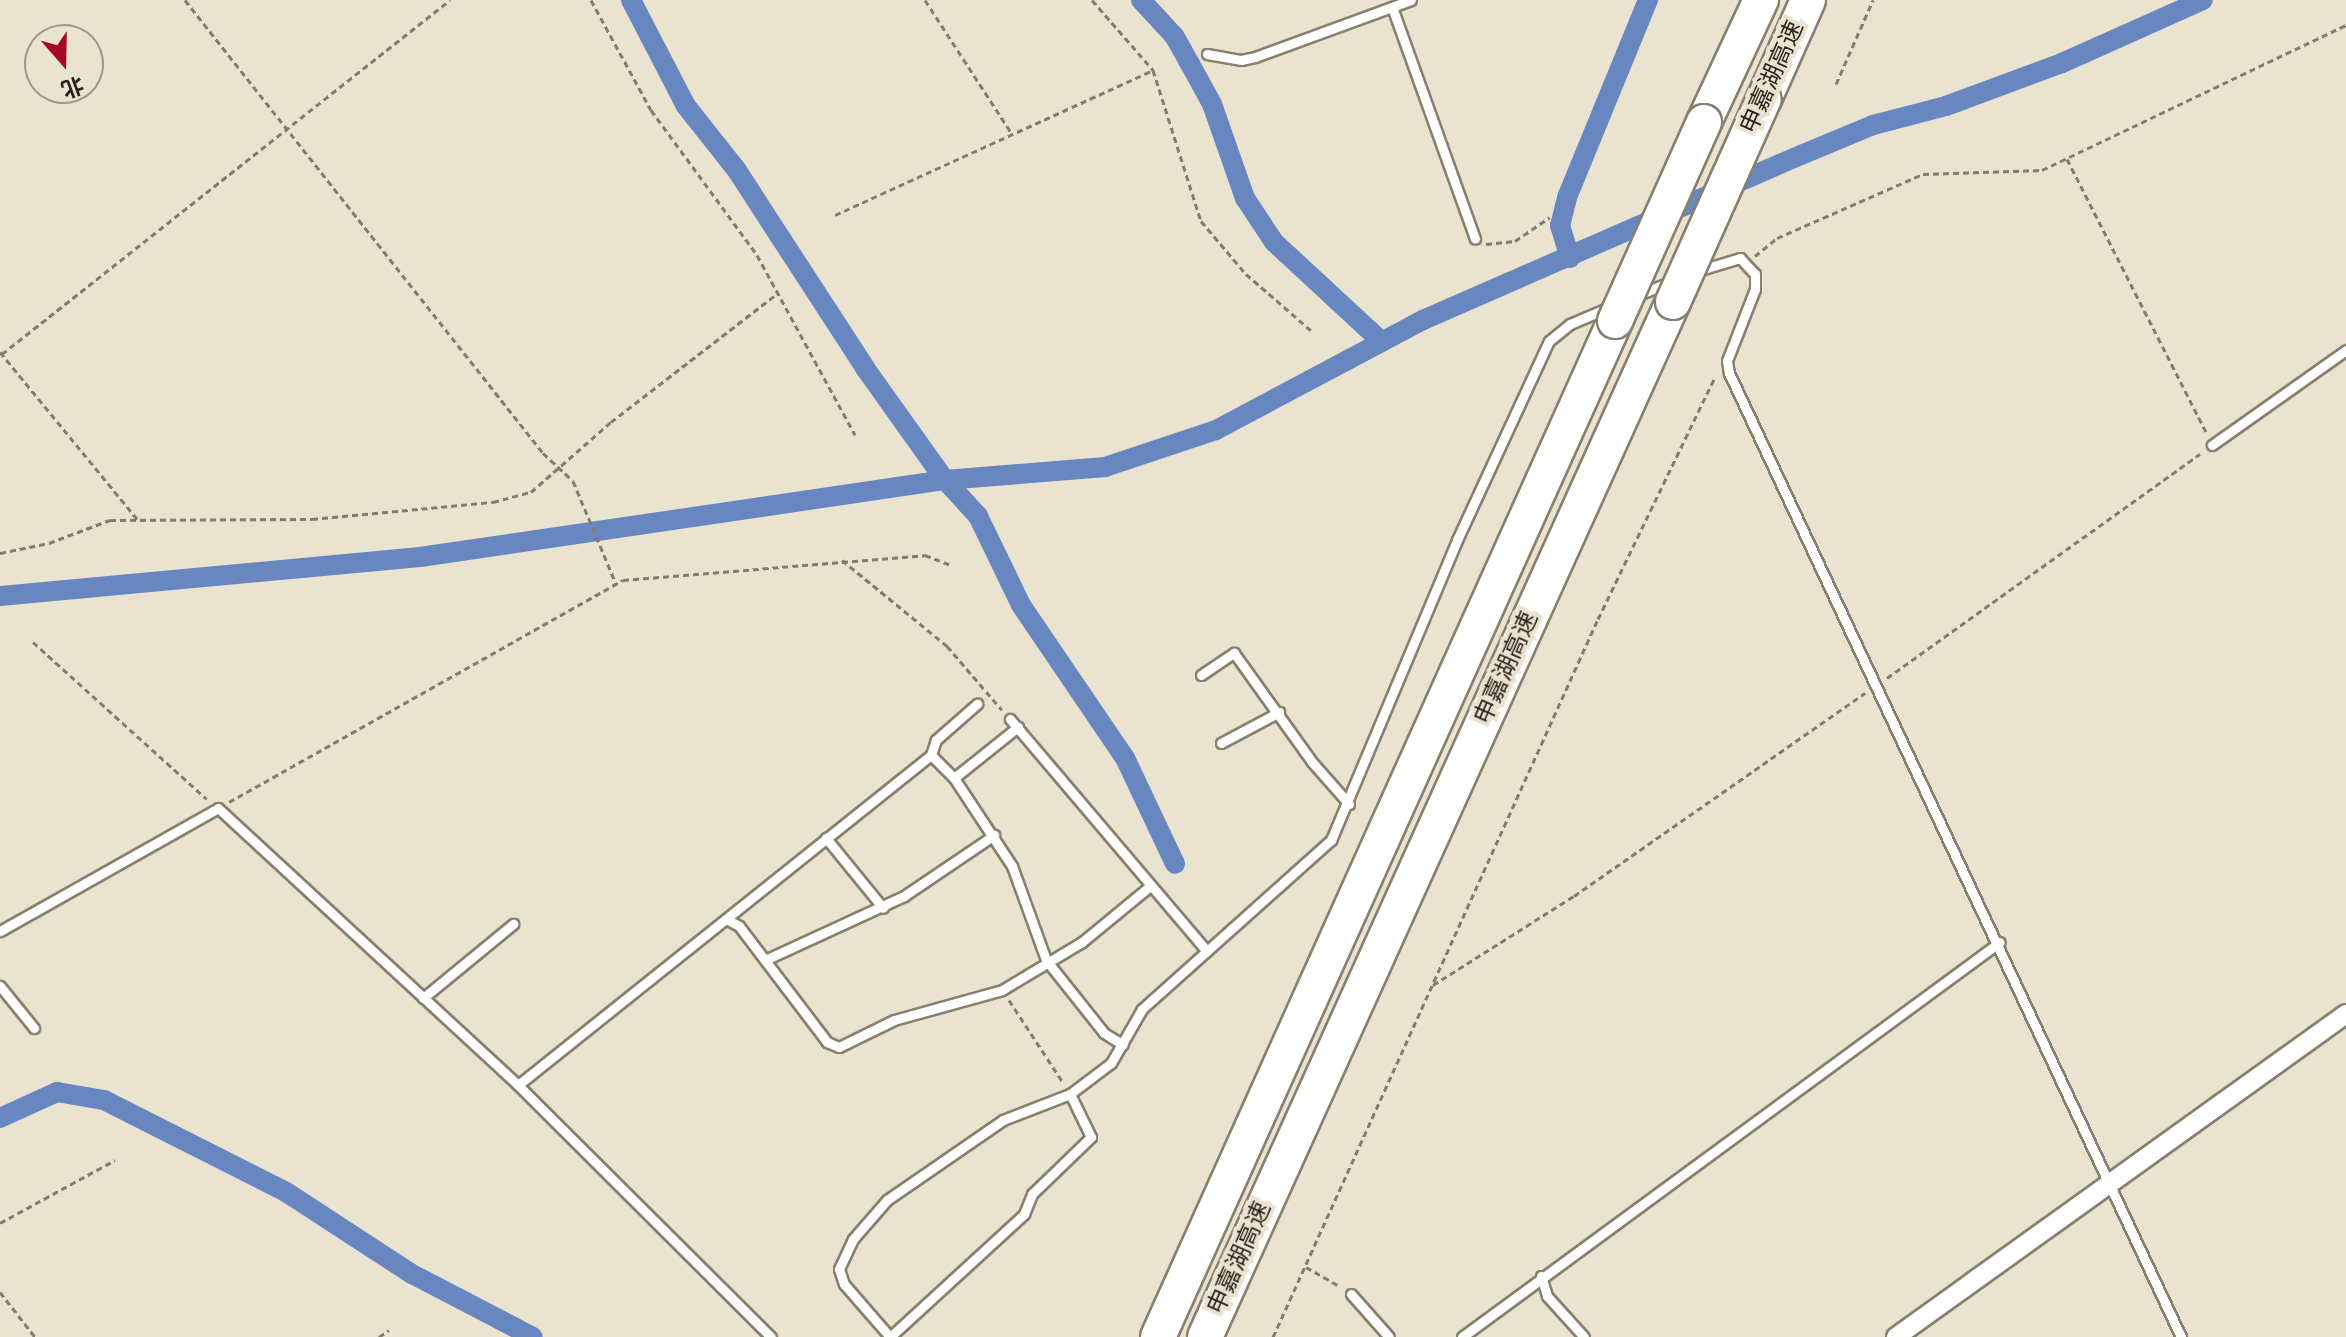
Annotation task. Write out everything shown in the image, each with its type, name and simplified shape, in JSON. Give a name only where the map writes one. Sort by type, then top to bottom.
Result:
[{"type":"highway","name":"申嘉湖高速","points":[[1158,1337],[1761,0]]},
{"type":"highway","name":"申嘉湖高速","points":[[1205,1337],[1808,0]]},
{"type":"street","points":[[1896,1337],[2346,1014]]},
{"type":"lane","points":[[1207,54],[1241,60],[1255,57],[1411,0]]},
{"type":"lane","points":[[1392,7],[1475,239]]},
{"type":"lane","points":[[1070,1094],[1091,1137],[1032,1194],[1024,1214],[890,1337],[844,1284],[839,1269],[853,1239],[887,1200],[1003,1120],[1070,1094],[1111,1063],[1142,1009],[1316,856],[1349,804],[1457,540],[1549,341],[1570,324],[1727,258],[1740,258],[1755,274],[1755,289],[1727,361],[2000,942],[2181,1337]]},
{"type":"lane","points":[[2212,445],[2346,350]]},
{"type":"lane","points":[[1201,675],[1234,653],[1312,762],[1349,804]]},
{"type":"lane","points":[[518,1085],[931,755],[936,740],[977,704]]},
{"type":"lane","points":[[1221,743],[1279,712]]},
{"type":"lane","points":[[1010,719],[1206,950]]},
{"type":"lane","points":[[954,778],[1018,727]]},
{"type":"lane","points":[[931,755],[954,778],[1012,866],[1046,960],[1104,1033],[1123,1045]]},
{"type":"lane","points":[[0,931],[218,808],[518,1085],[771,1337]]},
{"type":"lane","points":[[765,960],[883,908],[994,835]]},
{"type":"lane","points":[[826,838],[883,908]]},
{"type":"lane","points":[[726,919],[739,926],[827,1042],[839,1047],[894,1020],[1002,990],[1046,960],[1082,942],[1150,886]]},
{"type":"lane","points":[[423,998],[513,924]]},
{"type":"lane","points":[[1462,1337],[1541,1276],[2000,942]]},
{"type":"lane","points":[[0,986],[34,1028]]},
{"type":"lane","points":[[1541,1276],[1547,1296],[1584,1337]]},
{"type":"lane","points":[[1351,1294],[1389,1337]]},
{"type":"path","points":[[185,0],[580,490],[616,584]]},
{"type":"path","points":[[139,521],[1,353],[290,130],[450,0]]},
{"type":"path","points":[[591,0],[633,84],[779,292],[855,435]]},
{"type":"path","points":[[925,0],[1012,134]]},
{"type":"path","points":[[1092,0],[1153,70],[1201,221],[1246,274],[1313,332]]},
{"type":"path","points":[[1836,84],[1873,0]]},
{"type":"path","points":[[1747,265],[1777,238],[1923,174],[2042,170],[2346,25]]},
{"type":"path","points":[[835,215],[1153,70]]},
{"type":"path","points":[[1433,985],[1574,896],[2212,445],[2067,159]]},
{"type":"path","points":[[1475,239],[1487,244],[1515,241],[1550,217]]},
{"type":"path","points":[[0,553],[49,543],[110,520],[312,519],[493,502],[531,492],[561,470],[601,430],[779,292]]},
{"type":"path","points":[[1273,1337],[1701,399],[1727,361]]},
{"type":"path","points":[[33,642],[218,808],[616,584],[638,576],[925,555],[951,565]]},
{"type":"path","points":[[842,560],[947,646],[1010,719]]},
{"type":"path","points":[[1002,990],[1070,1094]]},
{"type":"path","points":[[0,1223],[115,1160]]},
{"type":"path","points":[[1305,1267],[1351,1294]]},
{"type":"path","points":[[0,1292],[35,1337]]},
{"type":"path","points":[[379,1337],[389,1330]]},
{"type":"waterway","points":[[631,0],[686,106],[736,169],[865,368],[945,480],[978,516],[1021,605],[1125,758],[1175,864]]},
{"type":"waterway","points":[[1141,0],[1175,37],[1189,62],[1212,104],[1245,198],[1274,242],[1382,342]]},
{"type":"waterway","points":[[1570,258],[1560,226],[1568,195],[1648,0]]},
{"type":"waterway","points":[[0,596],[420,557],[945,480],[1105,467],[1216,430],[1423,320],[1801,155],[1873,125],[1946,106],[2062,63],[2203,0]]},
{"type":"waterway","points":[[0,1118],[57,1092],[104,1100],[286,1192],[412,1274],[533,1337]]}]
